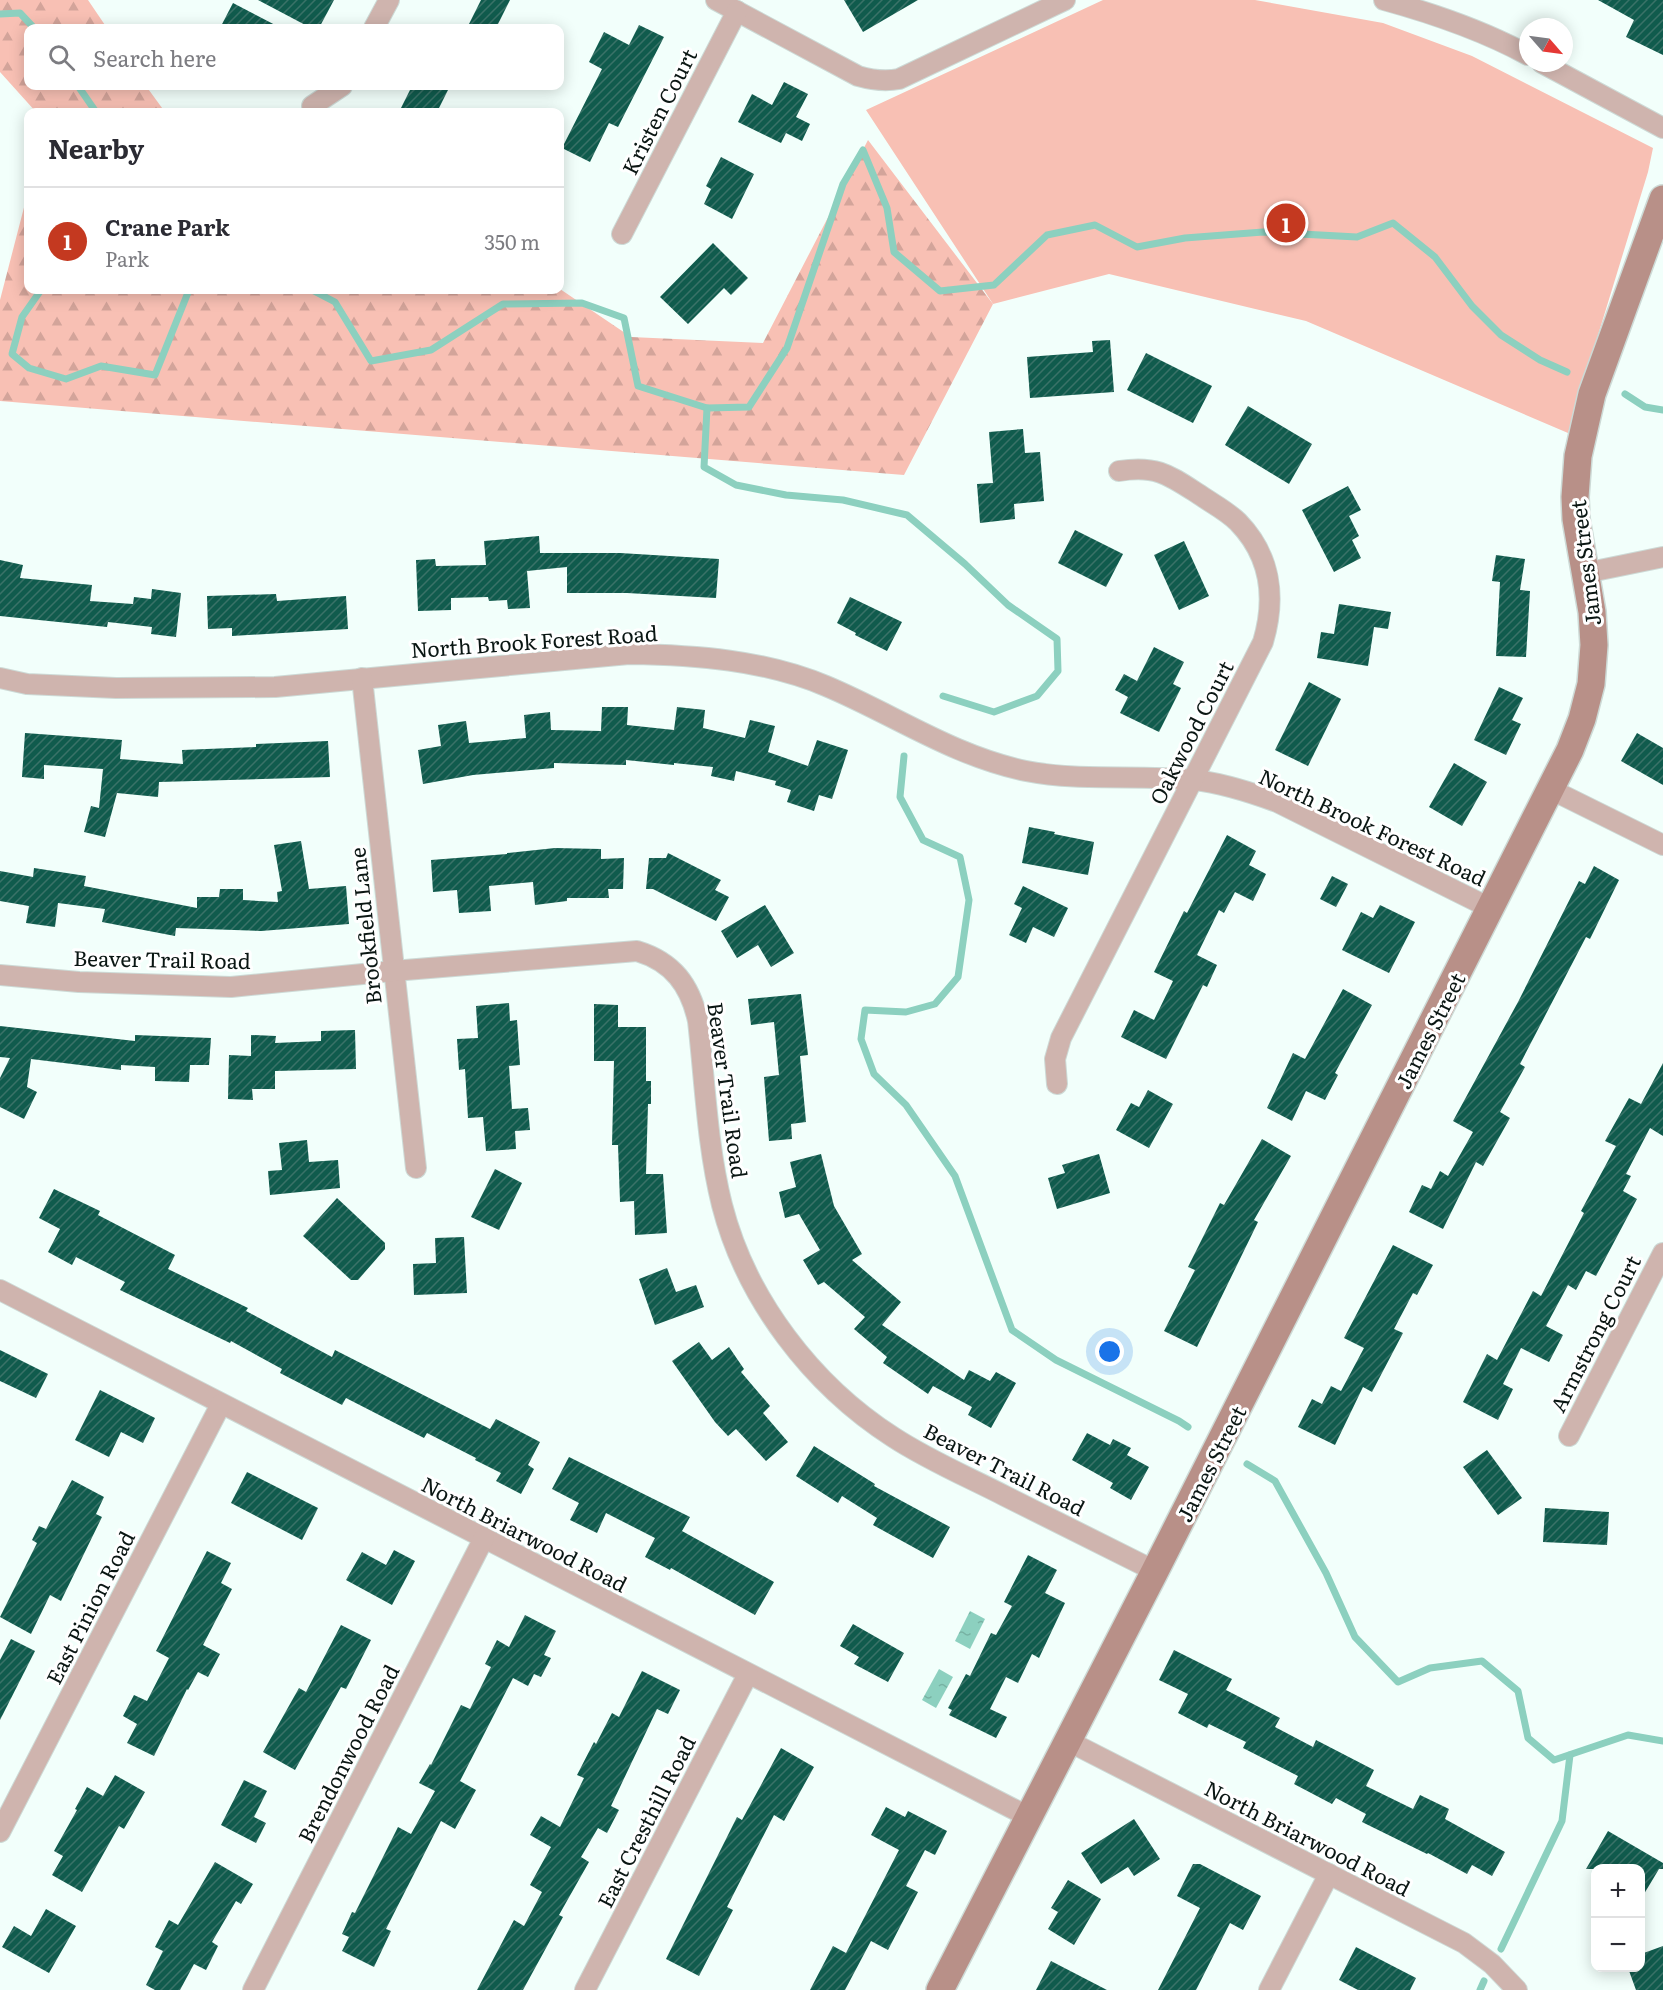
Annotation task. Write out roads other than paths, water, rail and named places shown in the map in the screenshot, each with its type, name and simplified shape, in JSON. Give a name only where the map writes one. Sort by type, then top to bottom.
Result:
[{"type":"street","points":[[376,24],[389,0]]},
{"type":"street","points":[[716,0],[858,76],[888,81],[899,80],[1065,0]]},
{"type":"street","points":[[1384,0],[1435,14],[1495,37],[1519,50]]},
{"type":"street","name":"Kristen Court","points":[[622,234],[737,11]]},
{"type":"street","points":[[1559,72],[1663,128]]},
{"type":"street","points":[[312,106],[336,90]]},
{"type":"street","name":"James Street","points":[[940,1990],[1155,1571],[1570,750],[1582,719],[1591,684],[1594,645],[1592,612],[1576,519],[1578,456],[1592,394],[1663,199]]},
{"type":"street","name":"Oakwood Court","points":[[1057,1084],[1055,1059],[1061,1038],[1263,642],[1269,620],[1270,595],[1266,569],[1255,544],[1238,522],[1228,513],[1176,480],[1158,472],[1140,468],[1119,471]]},
{"type":"street","points":[[1585,573],[1663,557]]},
{"type":"street","name":"North Brook Forest Road","points":[[0,678],[27,684],[72,686],[275,687],[629,654],[687,654],[714,657],[769,668],[822,684],[874,707],[944,744],[992,762],[1026,771],[1080,778],[1192,780],[1256,794],[1277,802],[1491,909]]},
{"type":"street","name":"Brookfield Lane","points":[[362,678],[416,1168]]},
{"type":"street","points":[[1550,789],[1663,845]]},
{"type":"street","name":"Beaver Trail Road","points":[[0,975],[79,982],[231,987],[637,951],[648,955],[665,964],[682,981],[693,1001],[712,1156],[723,1206],[739,1253],[754,1285],[780,1328],[811,1367],[853,1408],[912,1448],[1155,1571]]},
{"type":"street","name":"Armstrong Court","points":[[1569,1436],[1663,1253]]},
{"type":"street","name":"North Briarwood Road","points":[[0,1290],[1029,1817]]},
{"type":"street","name":"East Pinion Road","points":[[0,1832],[221,1404]]},
{"type":"street","name":"Brendonwood Road","points":[[253,1990],[484,1538]]},
{"type":"street","name":"East Cresthill Road","points":[[585,1990],[748,1674]]},
{"type":"street","name":"North Briarwood Road","points":[[1068,1741],[1464,1943],[1492,1964],[1517,1990]]},
{"type":"street","points":[[1269,1990],[1329,1874]]},
{"type":"water","points":[[970,1611],[985,1619],[970,1649],[955,1641]]},
{"type":"water","points":[[939,1669],[953,1677],[936,1708],[922,1700]]},
{"type":"waterway","points":[[0,14],[20,13],[30,24]]},
{"type":"waterway","points":[[81,90],[93,108]]},
{"type":"waterway","points":[[320,294],[335,302],[371,361],[431,350],[503,304],[582,303],[624,318],[638,386],[707,408],[749,407],[787,348],[843,184],[863,150],[887,208],[894,252],[940,291],[994,285],[1047,235],[1095,225],[1137,247],[1185,238],[1263,232],[1357,237],[1393,223],[1435,257],[1472,306],[1501,335],[1540,360],[1567,372]]},
{"type":"waterway","points":[[38,294],[22,317],[12,354],[29,368],[66,379],[101,366],[155,375],[187,294]]},
{"type":"waterway","points":[[1625,394],[1645,407],[1663,410]]},
{"type":"waterway","points":[[707,408],[704,467],[736,485],[786,495],[843,500],[907,515],[965,564],[1008,605],[1057,639],[1058,671],[1037,696],[994,712],[943,696]]},
{"type":"waterway","points":[[904,756],[900,797],[923,840],[960,857],[969,900],[958,977],[935,1004],[906,1012],[865,1010],[861,1039],[874,1074],[906,1105],[955,1176],[1012,1330],[1056,1360],[1188,1427]]},
{"type":"waterway","points":[[1247,1464],[1275,1481],[1326,1573],[1355,1637],[1398,1682],[1430,1668],[1482,1661],[1518,1691],[1528,1738],[1554,1760],[1628,1735],[1663,1741]]},
{"type":"waterway","points":[[1501,1949],[1562,1821],[1570,1755]]},
{"type":"waterway","points":[[1480,1990],[1484,1981]]},
{"type":"place","name":"Crane Park","points":[[1286,223]]}]
